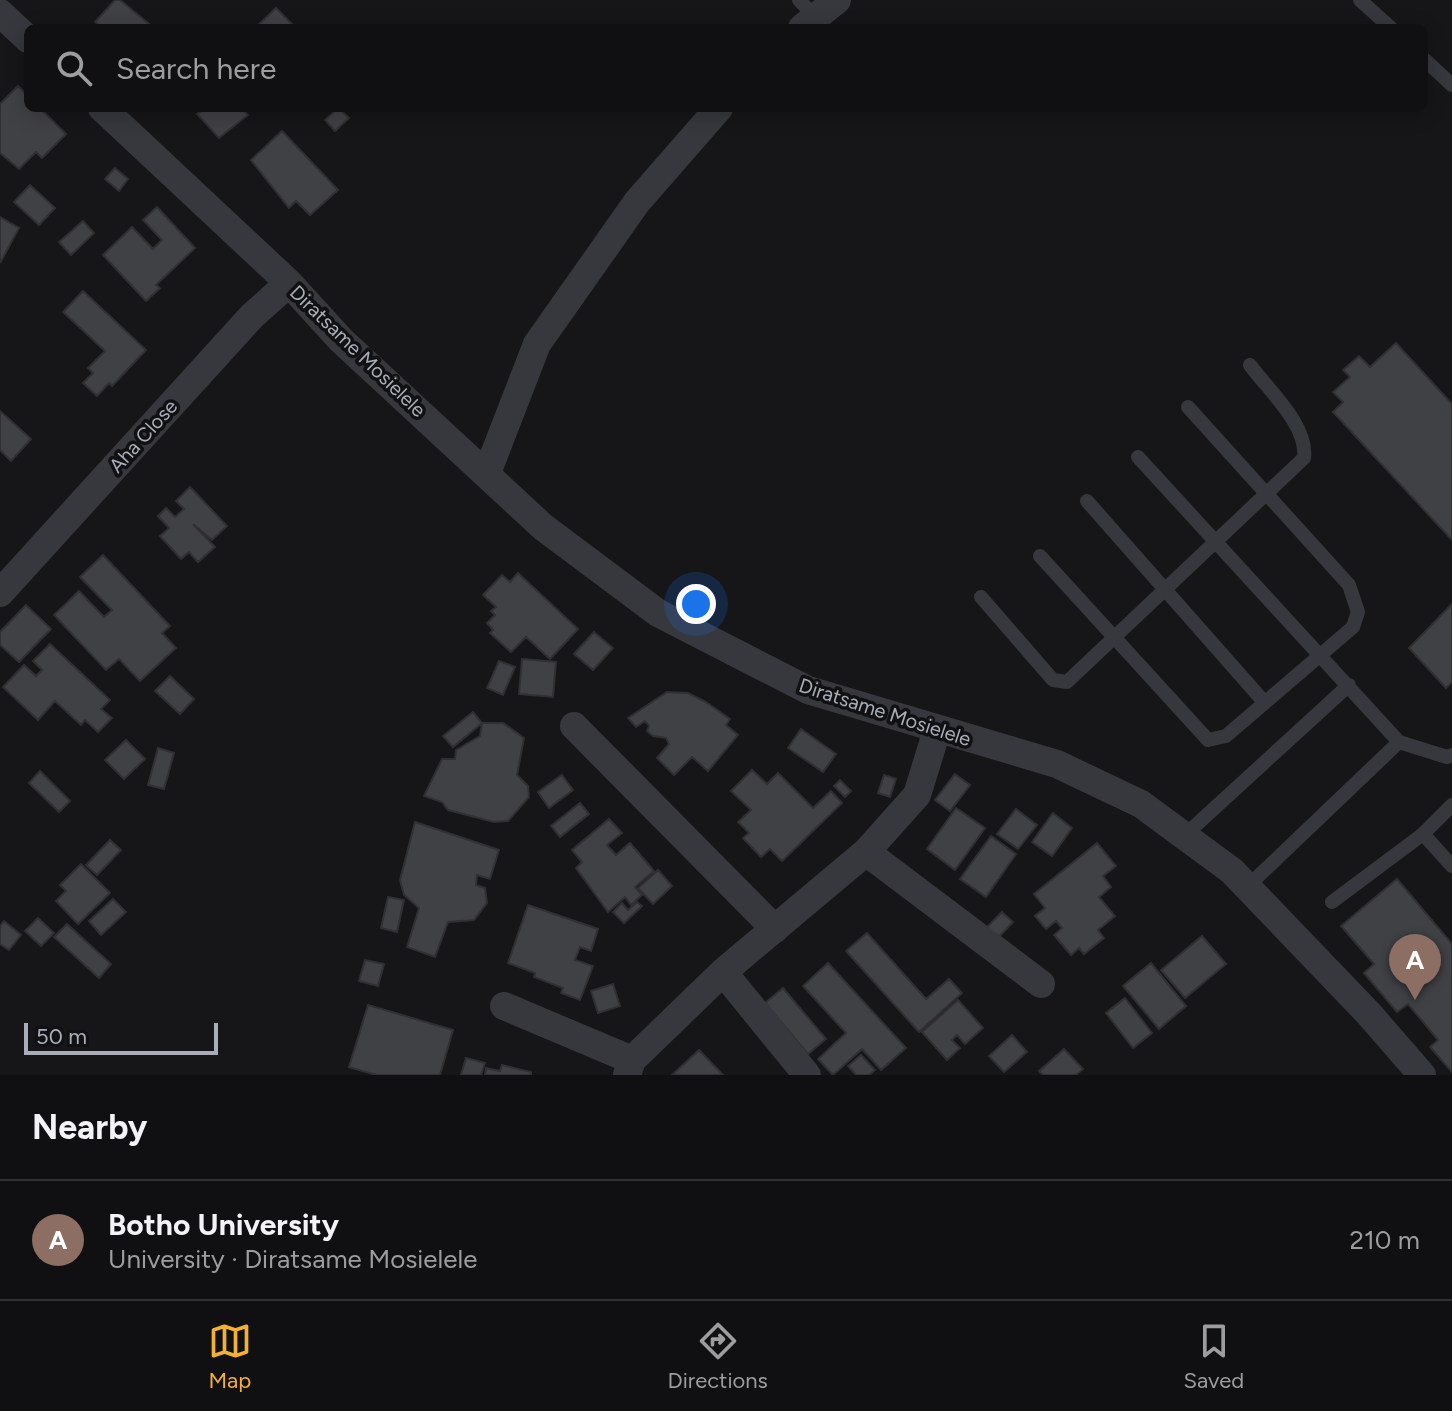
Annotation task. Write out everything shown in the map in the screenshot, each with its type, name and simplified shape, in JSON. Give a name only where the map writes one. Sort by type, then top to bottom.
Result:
[{"type":"street","points":[[0,13],[24,35]]},
{"type":"street","name":"Diratsame Mosielele","points":[[106,112],[289,283],[341,340],[543,527],[658,613],[808,690],[1057,764],[1141,804],[1232,871],[1369,1014],[1422,1075]]},
{"type":"street","points":[[487,473],[537,344],[637,202],[716,112]]},
{"type":"street","name":"Aha Close","points":[[0,593],[252,316],[289,283]]},
{"type":"street","points":[[574,726],[775,929]]},
{"type":"street","points":[[504,1006],[630,1068],[723,972],[866,852],[917,795],[937,730]]},
{"type":"street","points":[[866,852],[1041,984]]},
{"type":"street","points":[[723,972],[807,1075]]},
{"type":"lane","points":[[1360,0],[1387,24]]},
{"type":"lane","points":[[1428,63],[1452,85]]},
{"type":"lane","points":[[981,597],[1053,680],[1067,682],[1304,458],[1306,446],[1296,425],[1250,365]]},
{"type":"lane","points":[[1040,556],[1208,740],[1226,736],[1353,627],[1358,612],[1349,585],[1188,407]]},
{"type":"lane","points":[[1138,457],[1399,742],[1447,757],[1452,755]]},
{"type":"lane","points":[[1087,501],[1265,703]]},
{"type":"lane","points":[[1184,836],[1349,685]]},
{"type":"lane","points":[[1247,887],[1399,742]]},
{"type":"lane","points":[[1332,902],[1423,834],[1452,805]]},
{"type":"lane","points":[[1423,834],[1452,866]]},
{"type":"building","points":[[115,0],[120,0],[149,24],[97,24],[95,22]]},
{"type":"building","points":[[276,8],[292,24],[259,24]]},
{"type":"building","points":[[18,86],[24,92],[24,112],[44,112],[66,134],[42,158],[36,152],[19,169],[0,153],[0,104]]},
{"type":"building","points":[[245,112],[248,115],[219,138],[197,114]]},
{"type":"building","points":[[334,112],[342,112],[349,118],[335,131],[325,120]]},
{"type":"building","points":[[282,131],[338,190],[310,215],[296,201],[289,208],[251,160]]},
{"type":"building","points":[[115,168],[128,179],[119,191],[105,179]]},
{"type":"building","points":[[30,185],[55,208],[39,225],[14,202]]},
{"type":"building","points":[[157,207],[195,248],[156,285],[160,288],[146,301],[103,255],[132,227],[153,249],[162,240],[143,220]]},
{"type":"building","points":[[0,217],[19,228],[0,263]]},
{"type":"building","points":[[83,221],[94,233],[71,255],[59,242]]},
{"type":"building","points":[[83,291],[146,350],[112,386],[109,383],[97,396],[83,383],[93,373],[88,368],[105,351],[63,312]]},
{"type":"building","points":[[1396,343],[1452,404],[1452,540],[1333,412],[1343,402],[1333,392],[1350,377],[1343,370],[1359,356],[1370,367]]},
{"type":"building","points":[[0,411],[31,439],[11,461],[0,450]]},
{"type":"building","points":[[190,487],[227,526],[212,540],[193,524],[215,547],[198,562],[189,552],[181,559],[160,536],[169,528],[158,516],[166,508],[175,517],[184,509],[176,501]]},
{"type":"building","points":[[103,555],[170,626],[162,633],[176,648],[140,681],[119,659],[106,670],[54,615],[79,591],[104,617],[112,610],[80,577]]},
{"type":"building","points":[[518,573],[578,629],[550,659],[526,637],[511,652],[490,633],[493,630],[487,623],[495,615],[491,611],[496,607],[483,595],[502,575],[510,582]]},
{"type":"building","points":[[1452,604],[1452,682],[1446,688],[1409,648]]},
{"type":"building","points":[[26,605],[51,629],[19,662],[0,645],[0,632]]},
{"type":"building","points":[[594,632],[613,648],[593,670],[574,654]]},
{"type":"building","points":[[50,644],[110,700],[101,709],[112,718],[98,732],[85,720],[81,725],[55,701],[38,720],[3,687],[24,665],[36,676],[42,670],[33,661]]},
{"type":"building","points":[[522,659],[556,662],[553,697],[519,694]]},
{"type":"building","points":[[499,661],[515,667],[503,695],[487,688]]},
{"type":"building","points":[[170,676],[194,699],[180,714],[155,691]]},
{"type":"building","points":[[667,692],[688,693],[730,719],[726,725],[738,735],[708,771],[692,757],[674,775],[657,758],[669,744],[666,738],[653,736],[647,731],[649,726],[645,721],[636,727],[628,718]]},
{"type":"building","points":[[473,712],[482,723],[453,747],[443,736]]},
{"type":"building","points":[[482,723],[503,723],[524,738],[517,775],[528,786],[529,797],[508,821],[494,822],[448,810],[442,802],[424,796],[442,759],[455,759],[456,750],[480,736]]},
{"type":"building","points":[[801,729],[836,754],[823,772],[788,748]]},
{"type":"building","points":[[126,740],[145,759],[124,779],[105,760]]},
{"type":"building","points":[[158,748],[174,753],[164,789],[148,785]]},
{"type":"building","points":[[752,770],[767,784],[778,773],[813,808],[831,791],[842,803],[782,861],[770,849],[761,857],[743,838],[749,833],[738,822],[751,810],[731,791]]},
{"type":"building","points":[[40,771],[70,801],[59,812],[29,783]]},
{"type":"building","points":[[955,774],[970,785],[950,811],[935,800]]},
{"type":"building","points":[[562,775],[573,790],[549,808],[538,792]]},
{"type":"building","points":[[884,775],[896,779],[890,797],[878,793]]},
{"type":"building","points":[[840,780],[851,791],[845,797],[834,786]]},
{"type":"building","points":[[580,803],[589,814],[560,837],[551,826]]},
{"type":"building","points":[[956,808],[985,828],[955,870],[927,849]]},
{"type":"building","points":[[1016,809],[1037,825],[1018,849],[997,834]]},
{"type":"building","points":[[1053,813],[1072,828],[1052,856],[1032,842]]},
{"type":"building","points":[[609,819],[622,833],[607,845],[616,855],[630,843],[654,871],[635,887],[642,895],[631,905],[625,897],[608,912],[576,868],[582,862],[572,850]]},
{"type":"building","points":[[415,822],[499,850],[490,879],[477,875],[476,885],[485,888],[487,903],[474,920],[448,922],[435,957],[407,947],[419,908],[404,895],[400,880]]},
{"type":"building","points":[[991,836],[1016,854],[986,897],[960,879]]},
{"type":"building","points":[[110,840],[121,850],[97,875],[86,865]]},
{"type":"building","points":[[1097,843],[1116,866],[1103,876],[1111,887],[1099,897],[1115,916],[1098,930],[1104,938],[1084,954],[1079,948],[1071,955],[1054,935],[1062,928],[1056,921],[1046,929],[1035,916],[1045,908],[1034,894]]},
{"type":"building","points":[[81,864],[110,893],[78,924],[56,901],[66,891],[60,885]]},
{"type":"building","points":[[658,870],[672,886],[653,904],[638,888]]},
{"type":"building","points":[[1397,879],[1452,944],[1452,1072],[1430,1047],[1438,1040],[1408,1004],[1397,1012],[1364,973],[1374,964],[1341,926]]},
{"type":"building","points":[[388,897],[404,900],[397,932],[381,928]]},
{"type":"building","points":[[113,899],[126,912],[101,935],[89,921]]},
{"type":"building","points":[[637,902],[642,906],[624,923],[613,912],[622,903],[628,910]]},
{"type":"building","points":[[528,905],[598,929],[591,951],[580,947],[575,960],[593,966],[580,1000],[561,993],[563,988],[534,977],[535,973],[508,963]]},
{"type":"building","points":[[1002,912],[1013,922],[996,940],[985,929]]},
{"type":"building","points":[[38,918],[54,933],[41,946],[25,931]]},
{"type":"building","points":[[4,921],[21,935],[9,950],[0,944],[0,926]]},
{"type":"building","points":[[67,924],[111,964],[99,978],[54,937]]},
{"type":"building","points":[[867,933],[926,999],[949,979],[962,993],[919,1032],[846,951]]},
{"type":"building","points":[[1202,936],[1226,964],[1185,998],[1161,970]]},
{"type":"building","points":[[365,960],[384,964],[378,986],[359,981]]},
{"type":"building","points":[[828,963],[906,1048],[881,1070],[862,1049],[833,1075],[818,1059],[846,1033],[803,986]]},
{"type":"building","points":[[1151,963],[1186,1006],[1159,1029],[1123,986]]},
{"type":"building","points":[[613,984],[620,1006],[598,1013],[591,991]]},
{"type":"building","points":[[783,988],[826,1039],[808,1054],[765,1003]]},
{"type":"building","points":[[1125,998],[1152,1033],[1133,1048],[1106,1013]]},
{"type":"building","points":[[958,1000],[983,1028],[965,1044],[957,1035],[952,1040],[960,1048],[947,1060],[922,1032]]},
{"type":"building","points":[[368,1005],[453,1030],[440,1075],[376,1075],[349,1067]]},
{"type":"building","points":[[1012,1035],[1027,1052],[1004,1072],[989,1056]]},
{"type":"building","points":[[1064,1049],[1083,1069],[1076,1075],[1043,1075],[1039,1071]]},
{"type":"building","points":[[699,1050],[723,1075],[672,1075]]},
{"type":"building","points":[[861,1055],[875,1070],[869,1075],[856,1075],[848,1066]]},
{"type":"building","points":[[466,1058],[485,1063],[481,1075],[461,1075]]},
{"type":"building","points":[[502,1065],[531,1072],[531,1075],[485,1075],[486,1068],[500,1071]]},
{"type":"place","name":"Botho University","points":[[1415,1000]]}]
